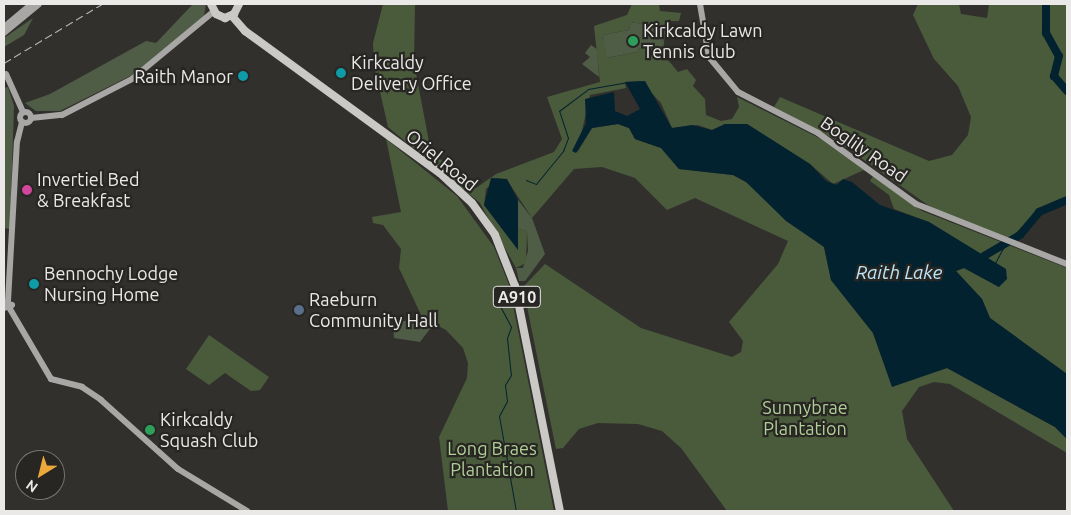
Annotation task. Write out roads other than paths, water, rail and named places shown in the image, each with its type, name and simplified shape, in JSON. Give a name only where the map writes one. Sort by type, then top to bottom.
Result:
[{"type":"main road","points":[[212,8],[222,17],[232,16],[239,4]]},
{"type":"main road","name":"Oriel Road","points":[[232,16],[245,31],[440,173],[472,203],[495,234],[515,286],[560,511]]},
{"type":"street","points":[[4,27],[31,4]]},
{"type":"street","points":[[4,33],[39,4]]},
{"type":"street","name":"Boglily Road","points":[[700,4],[708,57],[738,92],[818,133],[916,204],[1002,241],[1067,264]]},
{"type":"street","points":[[22,122],[31,118],[62,115],[132,80],[212,8]]},
{"type":"street","points":[[6,74],[23,112],[31,118]]},
{"type":"street","points":[[23,112],[17,142],[7,308],[51,380],[69,382],[94,395],[178,469],[247,511]]},
{"type":"water","name":"Raith Lake","points":[[645,81],[672,128],[692,125],[712,130],[725,124],[747,124],[810,164],[826,181],[837,185],[843,179],[852,182],[880,205],[929,222],[1006,269],[1007,279],[999,287],[964,268],[956,271],[982,299],[990,318],[1067,374],[1067,439],[1055,427],[947,368],[892,387],[873,333],[831,280],[824,247],[786,221],[746,182],[733,175],[679,169],[661,148],[635,139],[629,128],[618,124],[592,128],[576,153],[572,151],[586,123],[585,99],[614,92],[615,111],[627,116],[640,109],[625,82]]},
{"type":"water","points":[[491,178],[507,179],[518,200],[518,250],[484,205]]},
{"type":"waterway","points":[[1046,4],[1046,33],[1059,56],[1054,76],[1067,91]]},
{"type":"waterway","points":[[526,180],[536,184],[563,151],[568,138],[559,111],[588,89],[626,82]]},
{"type":"waterway","points":[[984,256],[1020,235],[1039,212],[1067,200]]},
{"type":"waterway","points":[[995,263],[1005,244]]},
{"type":"waterway","points":[[504,293],[500,306],[511,327],[507,338],[511,375],[505,385],[507,401],[499,416],[516,511]]},
{"type":"railway","points":[[4,63],[102,4]]},
{"type":"place","name":"Kirkcaldy Lawn Tennis Club","points":[[633,41]]},
{"type":"place","name":"Kirkcaldy Delivery Office","points":[[341,73]]},
{"type":"place","name":"Raith Manor","points":[[243,76]]},
{"type":"place","name":"Invertiel Bed & Breakfast","points":[[27,190]]},
{"type":"place","name":"Bennochy Lodge Nursing Home","points":[[34,284]]},
{"type":"place","name":"Raeburn Community Hall","points":[[299,310]]},
{"type":"place","name":"Kirkcaldy Squash Club","points":[[150,430]]},
{"type":"park label","name":"Sunnybrae Plantation","points":[[805,418]]},
{"type":"park label","name":"Long Braes Plantation","points":[[492,459]]}]
